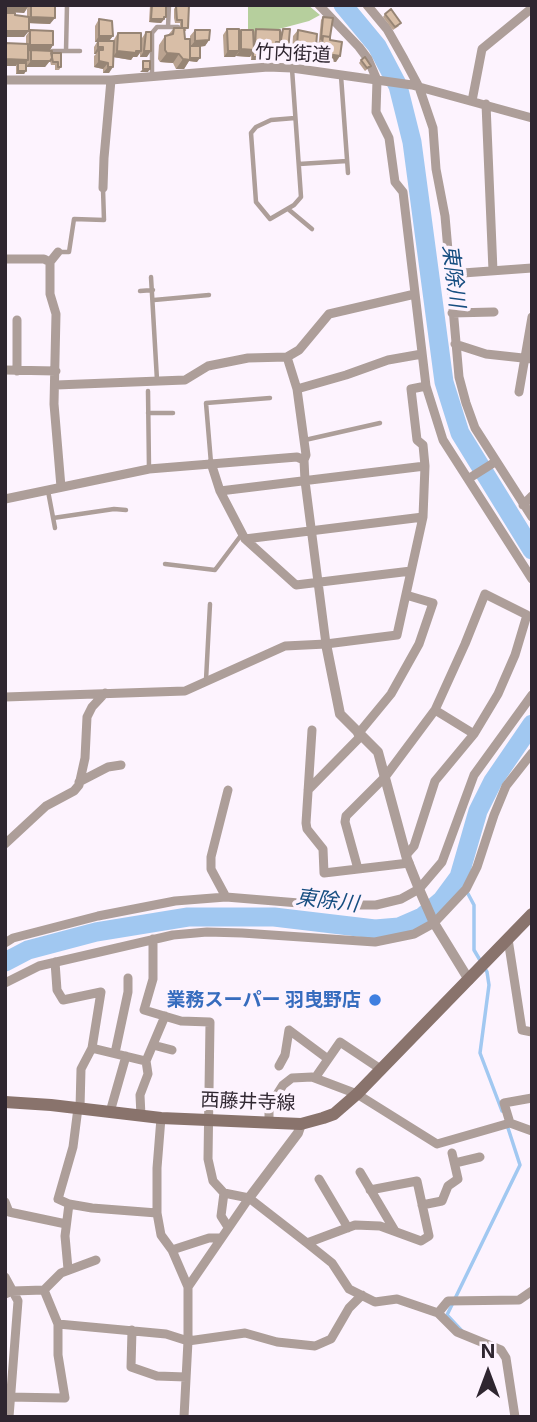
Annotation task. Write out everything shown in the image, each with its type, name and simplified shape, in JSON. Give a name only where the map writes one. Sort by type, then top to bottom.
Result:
[{"type":"main road","name":"西藤井寺線","points":[[5,1102],[161,1118],[269,1123],[302,1124],[334,1114],[382,1070],[532,914]]},
{"type":"street","points":[[319,5],[359,47],[380,81],[376,112],[389,138],[395,182],[403,192],[426,386],[443,440],[470,478],[532,579]]},
{"type":"street","points":[[367,5],[387,29],[433,128],[455,344],[459,377],[466,403],[493,463],[532,517]]},
{"type":"street","points":[[472,101],[482,49],[532,7]]},
{"type":"street","name":"竹内街道","points":[[5,80],[111,79],[268,67],[292,68],[415,86],[532,118]]},
{"type":"street","points":[[103,188],[111,79]]},
{"type":"street","points":[[486,104],[492,271]]},
{"type":"street","points":[[58,252],[50,262],[50,294],[56,314],[54,404],[61,487]]},
{"type":"street","points":[[5,259],[44,259],[50,262]]},
{"type":"street","points":[[449,274],[532,268]]},
{"type":"street","points":[[56,385],[184,380],[208,366],[248,358],[287,357],[299,350],[328,314],[415,294]]},
{"type":"street","points":[[452,313],[494,312]]},
{"type":"street","points":[[519,392],[528,359],[532,317]]},
{"type":"street","points":[[17,320],[17,371]]},
{"type":"street","points":[[455,344],[486,354],[528,359]]},
{"type":"street","points":[[297,389],[388,360],[422,355]]},
{"type":"street","points":[[287,357],[297,389],[318,582],[340,714],[378,752],[407,859],[419,890],[434,923],[469,980]]},
{"type":"street","points":[[5,370],[56,371]]},
{"type":"street","points":[[5,697],[185,691],[285,646],[327,644],[397,635],[423,517],[425,466],[423,445],[417,440],[411,389],[426,386]]},
{"type":"street","points":[[5,499],[149,469],[297,457],[304,460]]},
{"type":"street","points":[[211,463],[220,491],[244,537],[296,584],[411,571]]},
{"type":"street","points":[[470,478],[493,463]]},
{"type":"street","points":[[220,491],[425,466]]},
{"type":"street","points":[[523,505],[532,496]]},
{"type":"street","points":[[244,537],[312,533],[423,517]]},
{"type":"street","points":[[358,869],[345,822],[346,816],[384,776],[435,710],[485,594],[527,615],[515,655],[498,694],[474,734],[435,781],[414,846],[407,859]]},
{"type":"street","points":[[308,790],[360,735],[391,694],[419,644],[433,603],[406,595]]},
{"type":"street","points":[[5,844],[46,806],[74,791],[85,758],[87,717],[105,693]]},
{"type":"street","points":[[5,943],[13,938],[98,916],[175,901],[226,897],[323,905],[376,905],[401,899],[419,890],[442,862],[474,775],[532,695]]},
{"type":"street","points":[[435,710],[474,734]]},
{"type":"street","points":[[312,730],[306,823],[307,830],[323,849],[324,873],[407,859]]},
{"type":"street","points":[[5,983],[39,966],[54,962],[153,939],[207,932],[375,942],[414,934],[434,923],[466,889],[477,867],[506,786],[532,753]]},
{"type":"street","points":[[79,782],[108,767],[121,765]]},
{"type":"street","points":[[226,897],[211,869],[211,858],[228,790]]},
{"type":"street","points":[[153,939],[153,979],[144,1010],[181,1021],[210,1022],[208,1159],[213,1181],[223,1194],[221,1216],[228,1227]]},
{"type":"street","points":[[508,939],[522,1030],[532,1032]]},
{"type":"street","points":[[54,962],[57,990],[63,1000],[101,992],[92,1048],[81,1069],[73,1147],[58,1199],[69,1204],[157,1213]]},
{"type":"street","points":[[115,1053],[128,992],[128,978]]},
{"type":"street","points":[[141,1116],[140,1095],[148,1074],[146,1061],[165,1016]]},
{"type":"street","points":[[279,1066],[285,1055],[289,1030],[328,1059]]},
{"type":"street","points":[[315,1078],[340,1042],[382,1070]]},
{"type":"street","points":[[153,1045],[172,1050]]},
{"type":"street","points":[[92,1048],[146,1061]]},
{"type":"street","points":[[110,1112],[126,1056]]},
{"type":"street","points":[[269,1123],[269,1107],[284,1085],[292,1078],[300,1076],[315,1078],[357,1094],[437,1144],[510,1123],[532,1131]]},
{"type":"street","points":[[510,1123],[504,1103],[532,1098]]},
{"type":"street","points":[[161,1118],[157,1213],[161,1235],[172,1250],[188,1287],[184,1417]]},
{"type":"street","points":[[188,1287],[302,1124]]},
{"type":"street","points":[[422,1205],[442,1201],[448,1186],[458,1179],[453,1158],[480,1157]]},
{"type":"street","points":[[360,1172],[395,1232]]},
{"type":"street","points":[[319,1178],[348,1228]]},
{"type":"street","points":[[307,1243],[355,1225],[380,1226],[421,1241],[429,1237],[417,1181],[370,1190]]},
{"type":"street","points":[[223,1194],[249,1198],[332,1263],[349,1289],[375,1302],[397,1299],[438,1313],[457,1332],[501,1350],[506,1358],[514,1417]]},
{"type":"street","points":[[5,1202],[9,1212],[66,1224]]},
{"type":"street","points":[[68,1269],[65,1236],[69,1204]]},
{"type":"street","points":[[172,1250],[209,1238],[220,1238]]},
{"type":"street","points":[[9,1292],[44,1290],[61,1273],[96,1260]]},
{"type":"street","points":[[5,1277],[9,1292],[18,1301],[8,1397],[9,1417]]},
{"type":"street","points":[[8,1397],[65,1398],[58,1355],[58,1324],[44,1290]]},
{"type":"street","points":[[438,1313],[448,1301],[519,1300],[532,1291]]},
{"type":"street","points":[[58,1324],[166,1334],[188,1341],[245,1333],[277,1342],[315,1346],[331,1339],[349,1308],[362,1295]]},
{"type":"street","points":[[132,1330],[131,1367],[157,1376],[186,1377]]},
{"type":"lane","points":[[66,51],[67,5]]},
{"type":"lane","points":[[168,27],[169,5]]},
{"type":"lane","points":[[152,76],[152,33],[157,27],[178,27]]},
{"type":"lane","points":[[52,51],[80,51]]},
{"type":"lane","points":[[292,68],[301,198],[270,219],[256,202],[251,133],[256,127],[271,120],[295,118]]},
{"type":"lane","points":[[341,75],[348,173]]},
{"type":"lane","points":[[299,164],[347,161]]},
{"type":"lane","points":[[58,252],[69,252],[74,219],[104,220],[103,188]]},
{"type":"lane","points":[[288,209],[312,229]]},
{"type":"lane","points":[[151,276],[157,381]]},
{"type":"lane","points":[[140,291],[153,290]]},
{"type":"lane","points":[[154,300],[209,295]]},
{"type":"lane","points":[[148,390],[149,469]]},
{"type":"lane","points":[[211,463],[206,402],[270,398]]},
{"type":"lane","points":[[148,414],[173,413]]},
{"type":"lane","points":[[304,440],[380,423]]},
{"type":"lane","points":[[48,490],[55,528]]},
{"type":"lane","points":[[53,518],[101,510],[126,510]]},
{"type":"lane","points":[[164,564],[215,570],[244,537]]},
{"type":"lane","points":[[206,681],[210,604]]},
{"type":"green space","points":[[248,5],[308,5],[320,15],[309,21],[279,29],[278,35],[248,31]]},
{"type":"building","points":[[31,5],[55,5],[55,18],[31,17]]},
{"type":"building","points":[[152,5],[166,5],[164,19],[151,19]]},
{"type":"building","points":[[189,5],[188,28],[182,28],[182,20],[177,20],[176,6]]},
{"type":"building","points":[[391,9],[401,23],[395,27],[385,14]]},
{"type":"building","points":[[5,13],[29,17],[29,31],[5,31]]},
{"type":"building","points":[[323,17],[333,18],[330,37],[323,36],[321,39]]},
{"type":"building","points":[[99,19],[112,21],[113,36],[99,36]]},
{"type":"building","points":[[174,28],[184,28],[185,39],[190,39],[190,60],[165,50],[165,36],[173,34]]},
{"type":"building","points":[[227,29],[239,29],[239,51],[228,51]]},
{"type":"building","points":[[256,29],[280,30],[280,42],[276,42],[276,45],[255,45]]},
{"type":"building","points":[[283,29],[290,29],[288,51],[279,50]]},
{"type":"building","points":[[30,30],[53,31],[53,45],[30,45]]},
{"type":"building","points":[[195,30],[210,30],[209,40],[195,41]]},
{"type":"building","points":[[241,30],[253,30],[254,50],[241,49]]},
{"type":"building","points":[[298,30],[317,34],[316,47],[297,47]]},
{"type":"building","points":[[146,32],[151,32],[151,51],[144,51]]},
{"type":"building","points":[[118,33],[141,33],[141,51],[117,51]]},
{"type":"building","points":[[323,36],[342,42],[340,56],[321,53]]},
{"type":"building","points":[[98,41],[114,41],[113,67],[99,61],[99,50],[103,50],[103,47],[98,47]]},
{"type":"building","points":[[5,43],[28,44],[28,60],[5,59]]},
{"type":"building","points":[[190,46],[200,46],[200,58],[190,58]]},
{"type":"building","points":[[31,50],[52,51],[52,58],[50,61],[31,61]]},
{"type":"building","points":[[253,50],[262,50],[262,57],[253,57]]},
{"type":"building","points":[[51,53],[61,53],[61,67],[58,67],[58,62],[53,62]]},
{"type":"building","points":[[365,57],[371,66],[367,68],[361,60]]},
{"type":"building","points":[[143,61],[150,61],[150,69],[143,69]]},
{"type":"building","points":[[18,63],[26,63],[26,71],[18,71]]},
{"type":"waterway","name":"東除川","points":[[343,5],[377,46],[398,86],[412,142],[444,382],[460,433],[532,550]]},
{"type":"waterway","name":"東除川","points":[[5,962],[28,950],[96,932],[188,917],[274,917],[375,929],[399,927],[422,917],[442,900],[459,877],[478,811],[493,781],[532,724]]},
{"type":"waterway","points":[[459,877],[474,905],[474,950],[487,972],[489,985],[480,1053],[502,1111]]},
{"type":"waterway","points":[[462,1331],[447,1315],[520,1165],[507,1125]]},
{"type":"place","name":"業務スーパー 羽曳野店","points":[[375,1000]]}]
